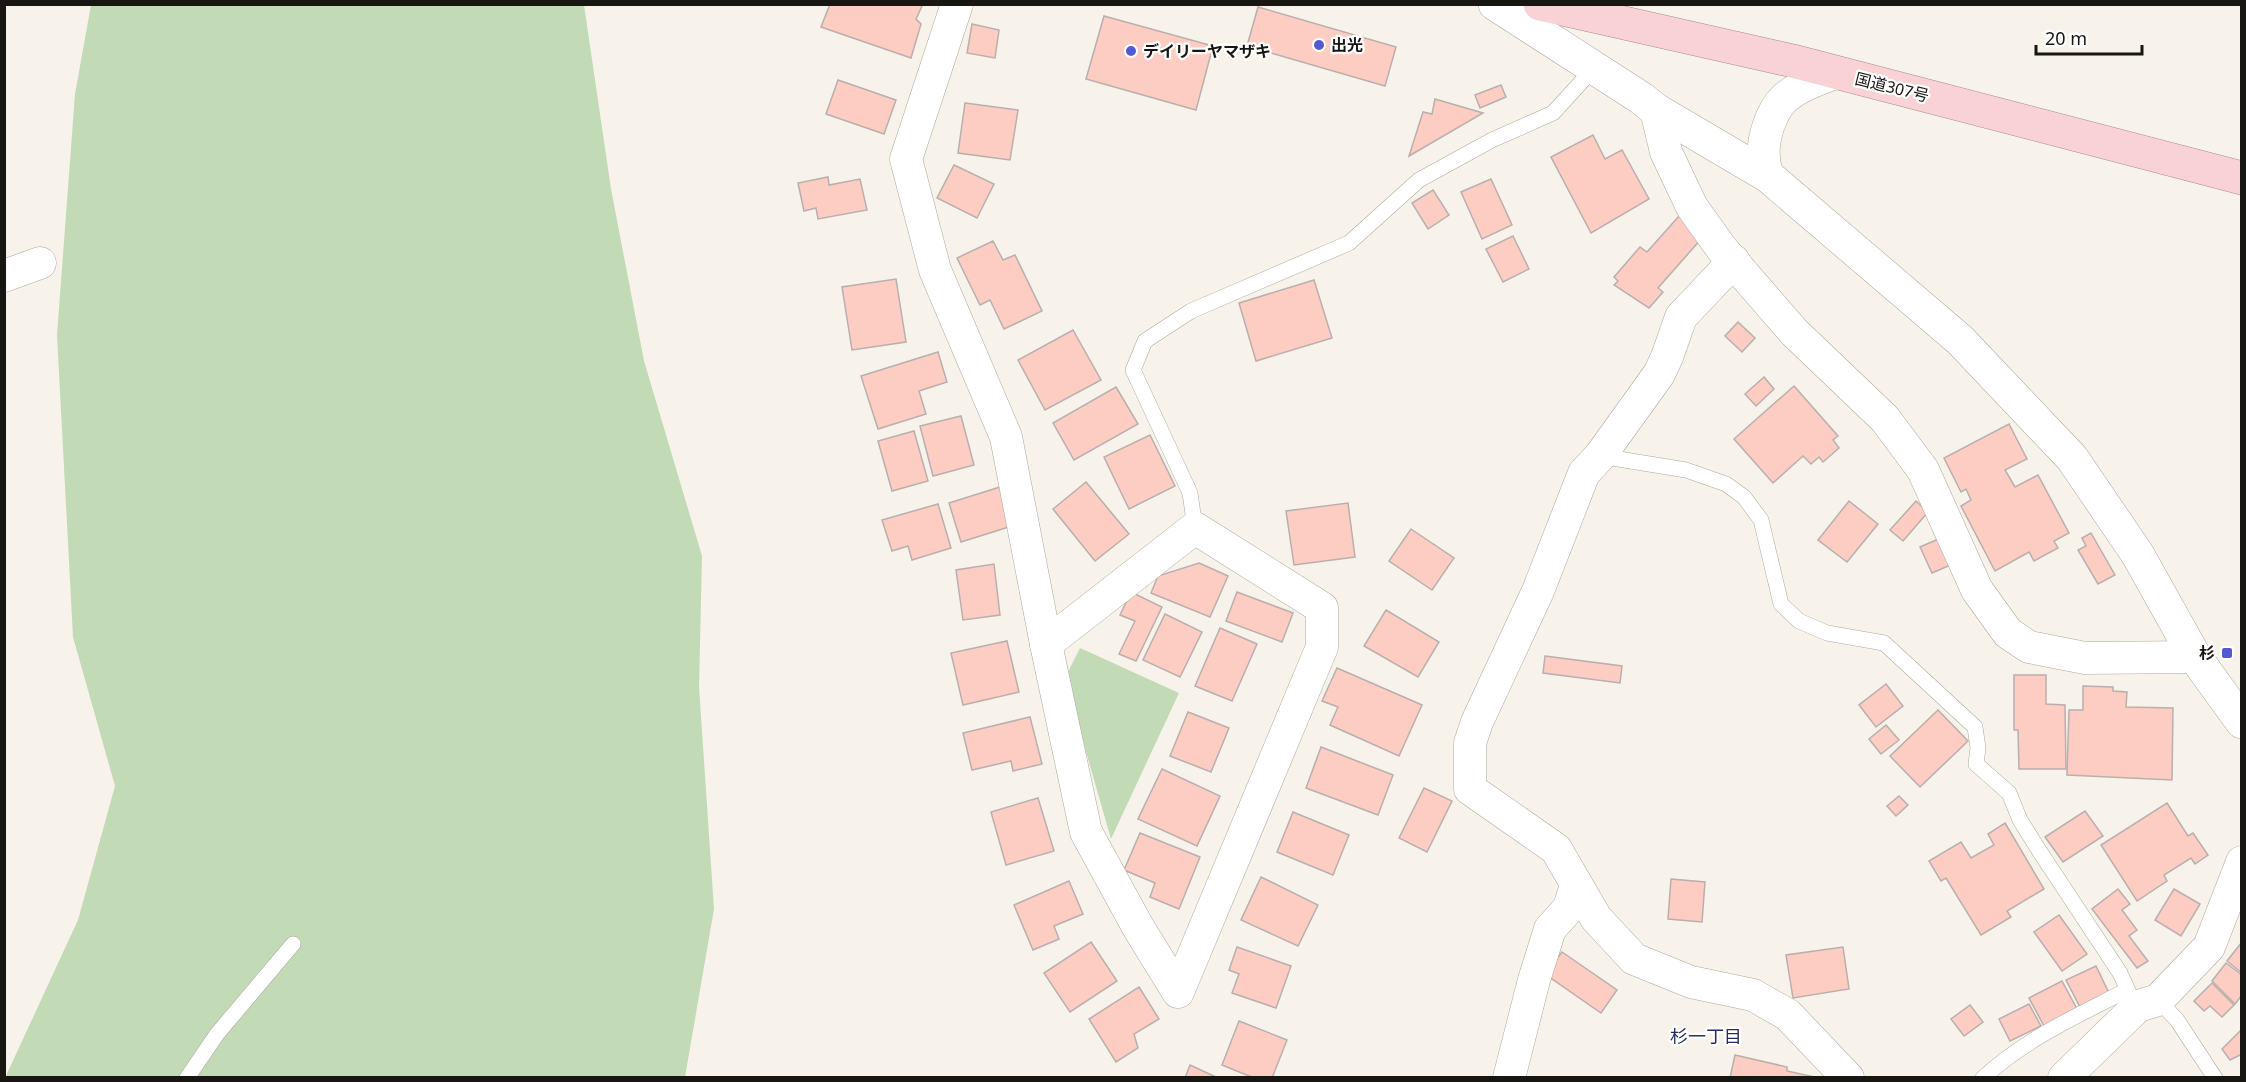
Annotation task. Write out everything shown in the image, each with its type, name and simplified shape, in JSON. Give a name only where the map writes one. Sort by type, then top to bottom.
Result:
[{"type":"highway","name":"国道307号","points":[[1540,4],[1793,61],[2241,178]]},
{"type":"street","points":[[957,4],[906,159],[935,270],[1006,436],[1046,644],[1086,832],[1138,927],[1178,992],[1322,647],[1322,608],[1195,528],[1046,644]]},
{"type":"street","points":[[1495,4],[1656,110],[1768,176],[1960,340],[2072,458],[2138,555],[2195,657],[2241,722]]},
{"type":"street","points":[[1768,176],[1763,156],[1773,116],[1783,100],[1806,85],[1835,73]]},
{"type":"street","points":[[1656,110],[1666,152],[1692,207],[1794,332],[1885,419],[1923,470],[1977,591],[2008,633],[2029,646],[2085,658],[2195,657]]},
{"type":"street","points":[[1734,261],[1681,317],[1659,374],[1600,456],[1584,473],[1538,591],[1476,722],[1470,743],[1470,789],[1556,849],[1596,918],[1634,959],[1691,982],[1753,995],[1788,1015],[1848,1077]]},
{"type":"street","points":[[4,276],[40,262]]},
{"type":"street","points":[[2064,1077],[2140,999],[2209,947],[2241,862]]},
{"type":"street","points":[[1509,1077],[1534,980],[1550,929],[1569,908],[1576,885]]},
{"type":"lane","points":[[1195,528],[1190,493],[1133,370],[1145,340],[1191,311],[1349,243],[1419,180],[1492,140],[1553,113],[1594,68]]},
{"type":"lane","points":[[1600,456],[1686,470],[1726,484],[1744,497],[1761,520],[1781,604],[1799,621],[1827,633],[1884,643],[1975,728],[1978,748],[1976,764],[2009,793],[2020,820],[2120,973],[2140,999],[2177,1020],[2215,1077]]},
{"type":"lane","points":[[187,1077],[217,1034],[293,944]]},
{"type":"lane","points":[[1983,1077],[2003,1059],[2034,1039],[2140,999]]},
{"type":"green space","points":[[91,5],[584,5],[611,189],[644,361],[702,556],[699,687],[714,909],[685,1077],[5,1078],[78,920],[115,786],[73,637],[57,335],[75,94]]},
{"type":"green space","points":[[1080,648],[1179,693],[1111,839],[1065,678]]},
{"type":"building","points":[[830,4],[923,4],[916,19],[921,24],[911,58],[821,27]]},
{"type":"building","points":[[1258,7],[1396,47],[1385,86],[1247,46]]},
{"type":"building","points":[[1104,16],[1213,46],[1196,110],[1086,79]]},
{"type":"building","points":[[972,24],[999,30],[995,58],[967,53]]},
{"type":"building","points":[[838,80],[896,100],[884,134],[826,114]]},
{"type":"building","points":[[1501,85],[1506,97],[1480,108],[1475,95]]},
{"type":"building","points":[[1435,99],[1483,113],[1409,156],[1423,112],[1432,114]]},
{"type":"building","points":[[965,103],[1018,110],[1010,160],[958,153]]},
{"type":"building","points":[[1593,135],[1605,159],[1622,150],[1649,199],[1591,233],[1551,157]]},
{"type":"building","points":[[954,165],[994,184],[977,218],[937,198]]},
{"type":"building","points":[[828,177],[829,185],[860,179],[867,210],[818,219],[816,208],[804,211],[798,183]]},
{"type":"building","points":[[1491,179],[1512,225],[1482,239],[1461,192]]},
{"type":"building","points":[[1433,190],[1449,215],[1428,229],[1412,203]]},
{"type":"building","points":[[1679,216],[1702,238],[1658,288],[1663,292],[1649,308],[1614,285],[1618,281],[1614,277],[1640,247],[1647,252]]},
{"type":"building","points":[[1513,236],[1529,269],[1503,282],[1486,249]]},
{"type":"building","points":[[993,241],[1003,260],[1015,255],[1042,311],[1004,329],[990,300],[980,305],[957,258]]},
{"type":"building","points":[[896,279],[906,342],[852,350],[842,287]]},
{"type":"building","points":[[1314,280],[1332,338],[1256,361],[1239,303]]},
{"type":"building","points":[[1738,322],[1755,338],[1742,352],[1725,336]]},
{"type":"building","points":[[1073,330],[1101,380],[1045,410],[1018,360]]},
{"type":"building","points":[[938,352],[947,382],[919,391],[926,414],[878,429],[861,376]]},
{"type":"building","points":[[1764,377],[1774,389],[1756,406],[1745,394]]},
{"type":"building","points":[[1794,386],[1838,436],[1833,440],[1839,448],[1823,462],[1819,457],[1811,464],[1803,456],[1773,483],[1734,439]]},
{"type":"building","points":[[1116,387],[1138,424],[1074,460],[1053,423]]},
{"type":"building","points":[[961,416],[974,465],[933,476],[920,426]]},
{"type":"building","points":[[2009,424],[2027,459],[2005,470],[2015,487],[2038,475],[2069,533],[2054,541],[2058,548],[2034,561],[2029,552],[1995,571],[1961,506],[1971,500],[1966,489],[1961,492],[1944,458]]},
{"type":"building","points":[[914,431],[928,481],[892,491],[878,441]]},
{"type":"building","points":[[1150,435],[1175,486],[1129,509],[1104,457]]},
{"type":"building","points":[[1086,482],[1129,534],[1095,561],[1053,509]]},
{"type":"building","points":[[1000,487],[1012,526],[961,542],[949,503]]},
{"type":"building","points":[[1849,501],[1878,524],[1847,562],[1818,540]]},
{"type":"building","points":[[1916,501],[1928,512],[1903,541],[1890,530]]},
{"type":"building","points":[[1348,503],[1355,557],[1294,565],[1286,511]]},
{"type":"building","points":[[938,504],[951,548],[912,560],[908,546],[892,551],[882,520]]},
{"type":"building","points":[[1411,529],[1454,558],[1432,590],[1389,561]]},
{"type":"building","points":[[2091,533],[2115,575],[2098,584],[2078,550],[2086,546],[2082,538]]},
{"type":"building","points":[[1943,537],[1955,563],[1932,573],[1920,547]]},
{"type":"building","points":[[1199,563],[1228,576],[1210,617],[1151,593],[1158,576]]},
{"type":"building","points":[[994,564],[1000,615],[963,620],[956,570]]},
{"type":"building","points":[[1131,592],[1162,607],[1136,661],[1119,654],[1135,621],[1120,615]]},
{"type":"building","points":[[1237,592],[1293,613],[1282,642],[1226,621]]},
{"type":"building","points":[[1386,610],[1439,642],[1418,677],[1364,646]]},
{"type":"building","points":[[1165,614],[1202,632],[1180,677],[1143,660]]},
{"type":"building","points":[[1220,628],[1257,644],[1232,701],[1195,686]]},
{"type":"building","points":[[1007,641],[1019,692],[963,705],[951,653]]},
{"type":"building","points":[[1545,656],[1622,666],[1620,683],[1543,673]]},
{"type":"building","points":[[1337,668],[1422,705],[1399,756],[1330,725],[1338,707],[1322,701]]},
{"type":"building","points":[[2014,675],[2046,675],[2046,704],[2065,705],[2066,769],[2019,769],[2018,730],[2014,730]]},
{"type":"building","points":[[1886,684],[1903,706],[1876,727],[1859,705]]},
{"type":"building","points":[[2083,686],[2113,687],[2113,691],[2127,692],[2126,707],[2173,708],[2172,780],[2067,775],[2069,710],[2083,710]]},
{"type":"building","points":[[1938,710],[1968,741],[1920,787],[1890,756]]},
{"type":"building","points":[[1188,712],[1229,728],[1211,772],[1170,756]]},
{"type":"building","points":[[1030,717],[1042,764],[1013,771],[1011,761],[972,770],[963,733]]},
{"type":"building","points":[[1886,725],[1899,740],[1881,754],[1869,739]]},
{"type":"building","points":[[1321,747],[1393,775],[1378,815],[1306,788]]},
{"type":"building","points":[[1162,769],[1220,796],[1197,846],[1138,819]]},
{"type":"building","points":[[1424,788],[1452,801],[1427,852],[1399,838]]},
{"type":"building","points":[[1899,796],[1908,805],[1896,816],[1887,806]]},
{"type":"building","points":[[1038,798],[1054,851],[1006,865],[991,812]]},
{"type":"building","points":[[2167,803],[2188,836],[2193,833],[2208,855],[2195,864],[2191,858],[2164,875],[2167,881],[2137,901],[2101,845]]},
{"type":"building","points":[[2085,811],[2103,836],[2063,862],[2045,837]]},
{"type":"building","points":[[1293,812],[1349,835],[1333,875],[1277,852]]},
{"type":"building","points":[[2005,823],[2044,889],[2007,911],[2011,917],[1981,935],[1946,878],[1941,881],[1929,861],[1961,842],[1971,858],[1994,845],[1988,834]]},
{"type":"building","points":[[1140,833],[1200,857],[1179,909],[1150,897],[1155,883],[1124,870]]},
{"type":"building","points":[[1261,877],[1318,905],[1298,946],[1241,920]]},
{"type":"building","points":[[1671,879],[1705,882],[1702,922],[1668,919]]},
{"type":"building","points":[[1069,881],[1083,914],[1054,926],[1059,939],[1033,950],[1014,905]]},
{"type":"building","points":[[2118,889],[2130,904],[2122,910],[2137,930],[2129,936],[2148,961],[2137,968],[2092,909]]},
{"type":"building","points":[[2174,889],[2200,904],[2181,936],[2155,920]]},
{"type":"building","points":[[2059,915],[2087,954],[2062,971],[2034,932]]},
{"type":"building","points":[[1091,942],[1117,981],[1070,1012],[1044,973]]},
{"type":"building","points":[[2242,942],[2242,973],[2227,961]]},
{"type":"building","points":[[1237,947],[1291,966],[1276,1008],[1232,993],[1239,974],[1229,970]]},
{"type":"building","points":[[1843,947],[1849,989],[1793,998],[1786,955]]},
{"type":"building","points":[[1562,952],[1617,990],[1601,1013],[1545,974]]},
{"type":"building","points":[[2226,963],[2242,975],[2242,995],[2235,1004],[2212,981]]},
{"type":"building","points":[[2096,966],[2109,993],[2080,1007],[2066,980]]},
{"type":"building","points":[[2062,981],[2077,1009],[2044,1026],[2029,998]]},
{"type":"building","points":[[2212,983],[2234,1005],[2222,1017],[2210,1006],[2204,1011],[2194,1001]]},
{"type":"building","points":[[1139,987],[1159,1019],[1134,1034],[1138,1048],[1116,1062],[1089,1019]]},
{"type":"building","points":[[2029,1004],[2041,1026],[2010,1041],[1999,1019]]},
{"type":"building","points":[[1970,1005],[1983,1022],[1964,1036],[1951,1019]]},
{"type":"building","points":[[1239,1021],[1287,1040],[1272,1078],[1254,1078],[1222,1065]]},
{"type":"building","points":[[2242,1029],[2242,1054],[2230,1060],[2222,1049]]},
{"type":"building","points":[[1735,1055],[1787,1067],[1787,1071],[1819,1078],[1730,1078]]},
{"type":"building","points":[[1190,1065],[1218,1078],[1185,1078]]},
{"type":"place","name":"出光","points":[[1319,45]]},
{"type":"place","name":"デイリーヤマザキ","points":[[1131,51]]},
{"type":"place","name":"杉","points":[[2227,653]]},
{"type":"district","name":"杉一丁目","points":[[1706,1036]]}]
